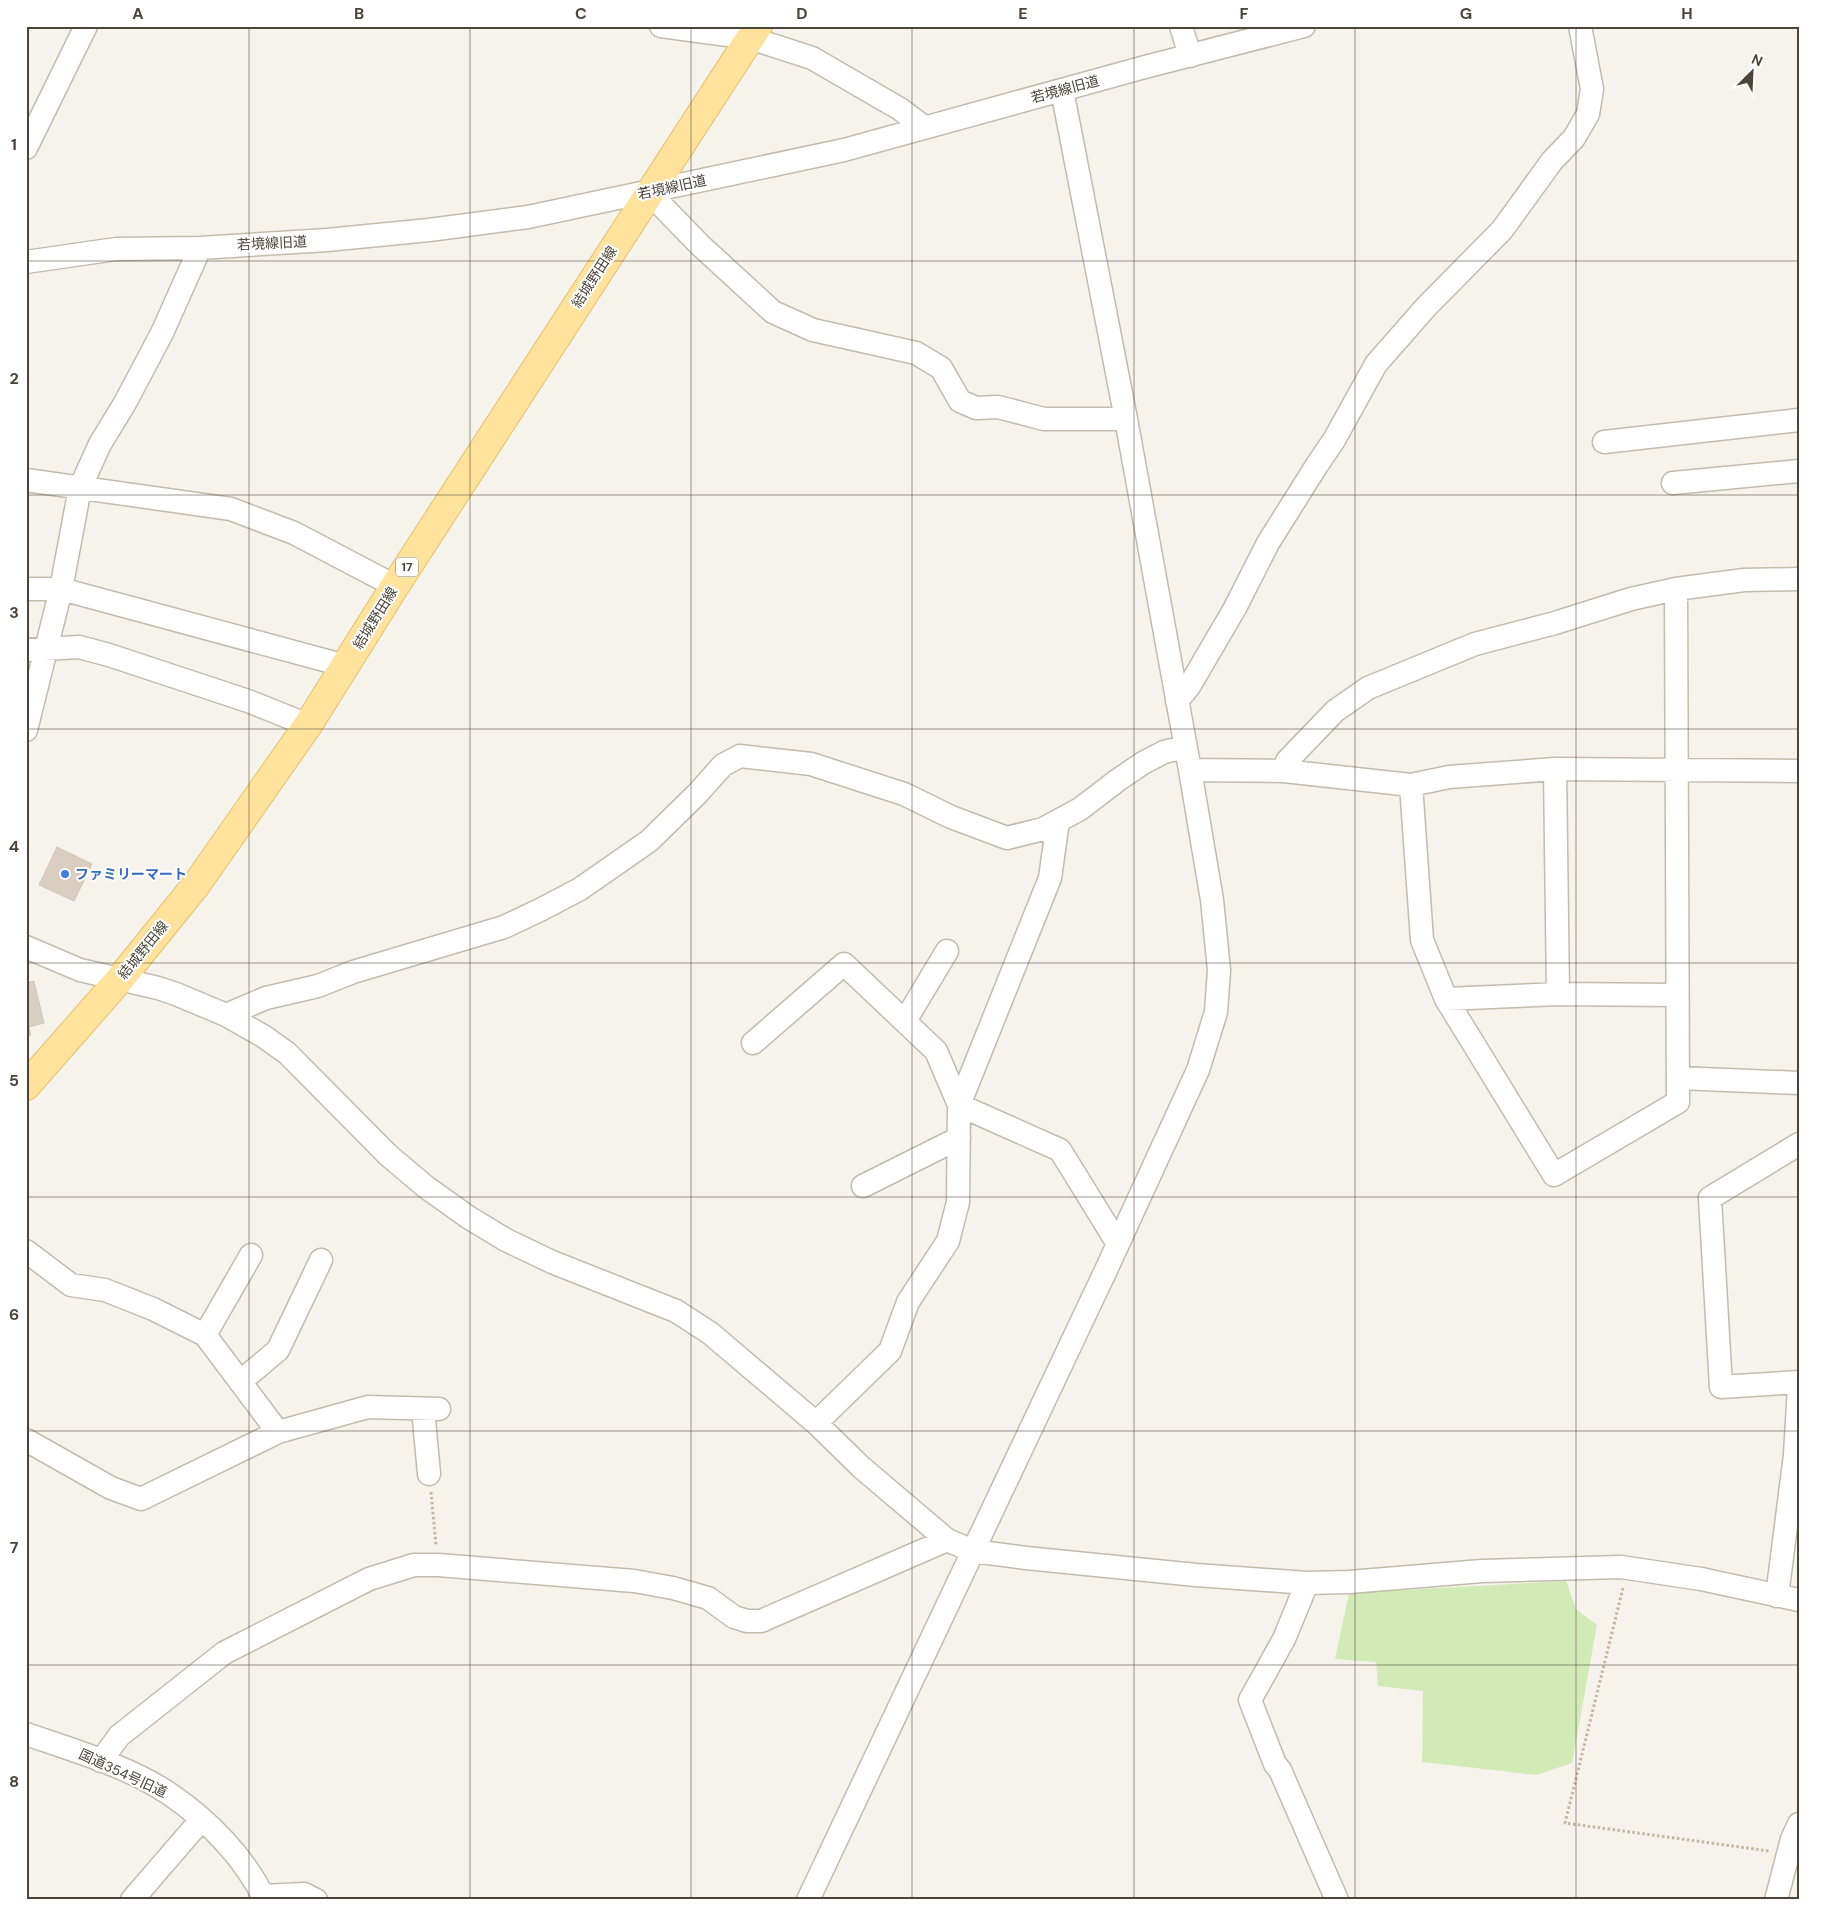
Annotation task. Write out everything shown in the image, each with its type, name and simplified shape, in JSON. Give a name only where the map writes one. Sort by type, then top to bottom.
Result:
[{"type":"main road","name":"結城野田線","points":[[26,1086],[120,980],[196,885],[308,725],[395,586],[656,199],[754,32]]},
{"type":"street","points":[[26,148],[86,26]]},
{"type":"street","points":[[662,26],[754,32],[812,58],[900,109],[924,128]]},
{"type":"street","points":[[1181,26],[1190,56]]},
{"type":"street","name":"若境線旧道","points":[[26,262],[116,249],[200,248],[327,240],[428,230],[656,199],[1304,26]]},
{"type":"street","points":[[1177,701],[1190,685],[1235,608],[1268,543],[1316,465],[1334,440],[1376,364],[1426,307],[1502,230],[1552,161],[1574,138],[1588,114],[1592,89],[1580,26]]},
{"type":"street","points":[[808,1900],[1118,1244],[1198,1070],[1216,1012],[1219,970],[1212,900],[1126,419],[1062,90]]},
{"type":"street","points":[[656,199],[700,245],[773,312],[813,330],[916,353],[941,368],[960,401],[976,408],[998,407],[1044,419],[1126,419]]},
{"type":"street","points":[[26,730],[36,649],[61,589],[80,488],[100,444],[125,403],[162,333],[200,248]]},
{"type":"street","points":[[1604,442],[1799,420]]},
{"type":"street","points":[[1673,483],[1799,471]]},
{"type":"street","points":[[26,480],[231,509],[294,533],[395,586]]},
{"type":"street","points":[[1284,770],[1288,761],[1335,712],[1368,688],[1475,644],[1676,589],[1744,580],[1799,579]]},
{"type":"street","points":[[26,589],[61,589],[346,666]]},
{"type":"street","points":[[1411,785],[1422,940],[1446,999],[1554,1175],[1678,1102],[1676,589]]},
{"type":"street","points":[[36,649],[78,647],[109,655],[248,701],[308,725]]},
{"type":"street","points":[[226,1015],[266,998],[318,986],[353,972],[504,927],[540,910],[580,889],[649,842],[723,765],[740,756],[811,764],[904,794],[951,816],[1007,838],[1043,829],[1080,809],[1143,763],[1164,752],[1185,747]]},
{"type":"street","points":[[1555,769],[1558,994]]},
{"type":"street","points":[[1190,770],[1284,770],[1411,785],[1449,777],[1555,769],[1799,771]]},
{"type":"street","points":[[816,1423],[890,1351],[908,1302],[948,1241],[958,1202],[960,1105],[1050,878],[1058,821]]},
{"type":"street","points":[[26,947],[80,970],[158,988],[226,1015],[263,1036],[287,1053],[388,1155],[426,1187],[468,1217],[506,1240],[552,1262],[676,1311],[710,1333],[816,1423],[947,1540],[973,1551],[1026,1558],[1307,1583],[1349,1582],[1482,1571],[1628,1568],[1701,1579],[1788,1598],[1797,1455],[1799,1384],[1721,1387],[1710,1198],[1799,1144]]},
{"type":"street","points":[[905,1021],[947,951]]},
{"type":"street","points":[[753,1042],[844,964],[936,1051],[960,1105],[1060,1150],[1118,1244]]},
{"type":"street","points":[[1446,999],[1558,994],[1677,995]]},
{"type":"street","points":[[1679,1078],[1799,1083]]},
{"type":"street","points":[[863,1186],[959,1138]]},
{"type":"street","points":[[26,1251],[71,1285],[105,1290],[153,1309],[205,1335],[278,1432]]},
{"type":"street","points":[[205,1335],[251,1255]]},
{"type":"street","points":[[240,1382],[278,1350],[321,1260]]},
{"type":"street","points":[[26,1440],[111,1488],[142,1498],[278,1432],[368,1408],[431,1409],[429,1474]]},
{"type":"street","points":[[101,1761],[119,1736],[224,1654],[370,1579],[414,1565],[438,1565],[634,1581],[673,1588],[708,1598],[734,1617],[747,1621],[761,1621],[947,1540]]},
{"type":"street","points":[[1307,1583],[1284,1639],[1250,1700],[1275,1764],[1280,1770],[1337,1900]]},
{"type":"street","name":"国道354号旧道","points":[[26,1734],[101,1761],[140,1778],[171,1795],[223,1840],[243,1863],[264,1898]]},
{"type":"street","points":[[132,1900],[201,1820]]},
{"type":"street","points":[[1776,1900],[1788,1854],[1799,1824]]},
{"type":"street","points":[[264,1898],[304,1894],[316,1900]]},
{"type":"path","points":[[429,1474],[438,1565]]},
{"type":"path","points":[[1628,1568],[1564,1823],[1788,1854]]},
{"type":"green space","points":[[1566,1581],[1576,1609],[1597,1625],[1572,1763],[1536,1775],[1422,1762],[1423,1691],[1378,1686],[1376,1662],[1335,1659],[1349,1593]]},
{"type":"building","name":"ファミリーマート","points":[[57,847],[92,864],[74,901],[39,885]]},
{"type":"building","points":[[34,981],[44,1023],[29,1027],[31,1035],[26,1036],[26,983]]},
{"type":"place","name":"ファミリーマート","points":[[65,874]]}]
